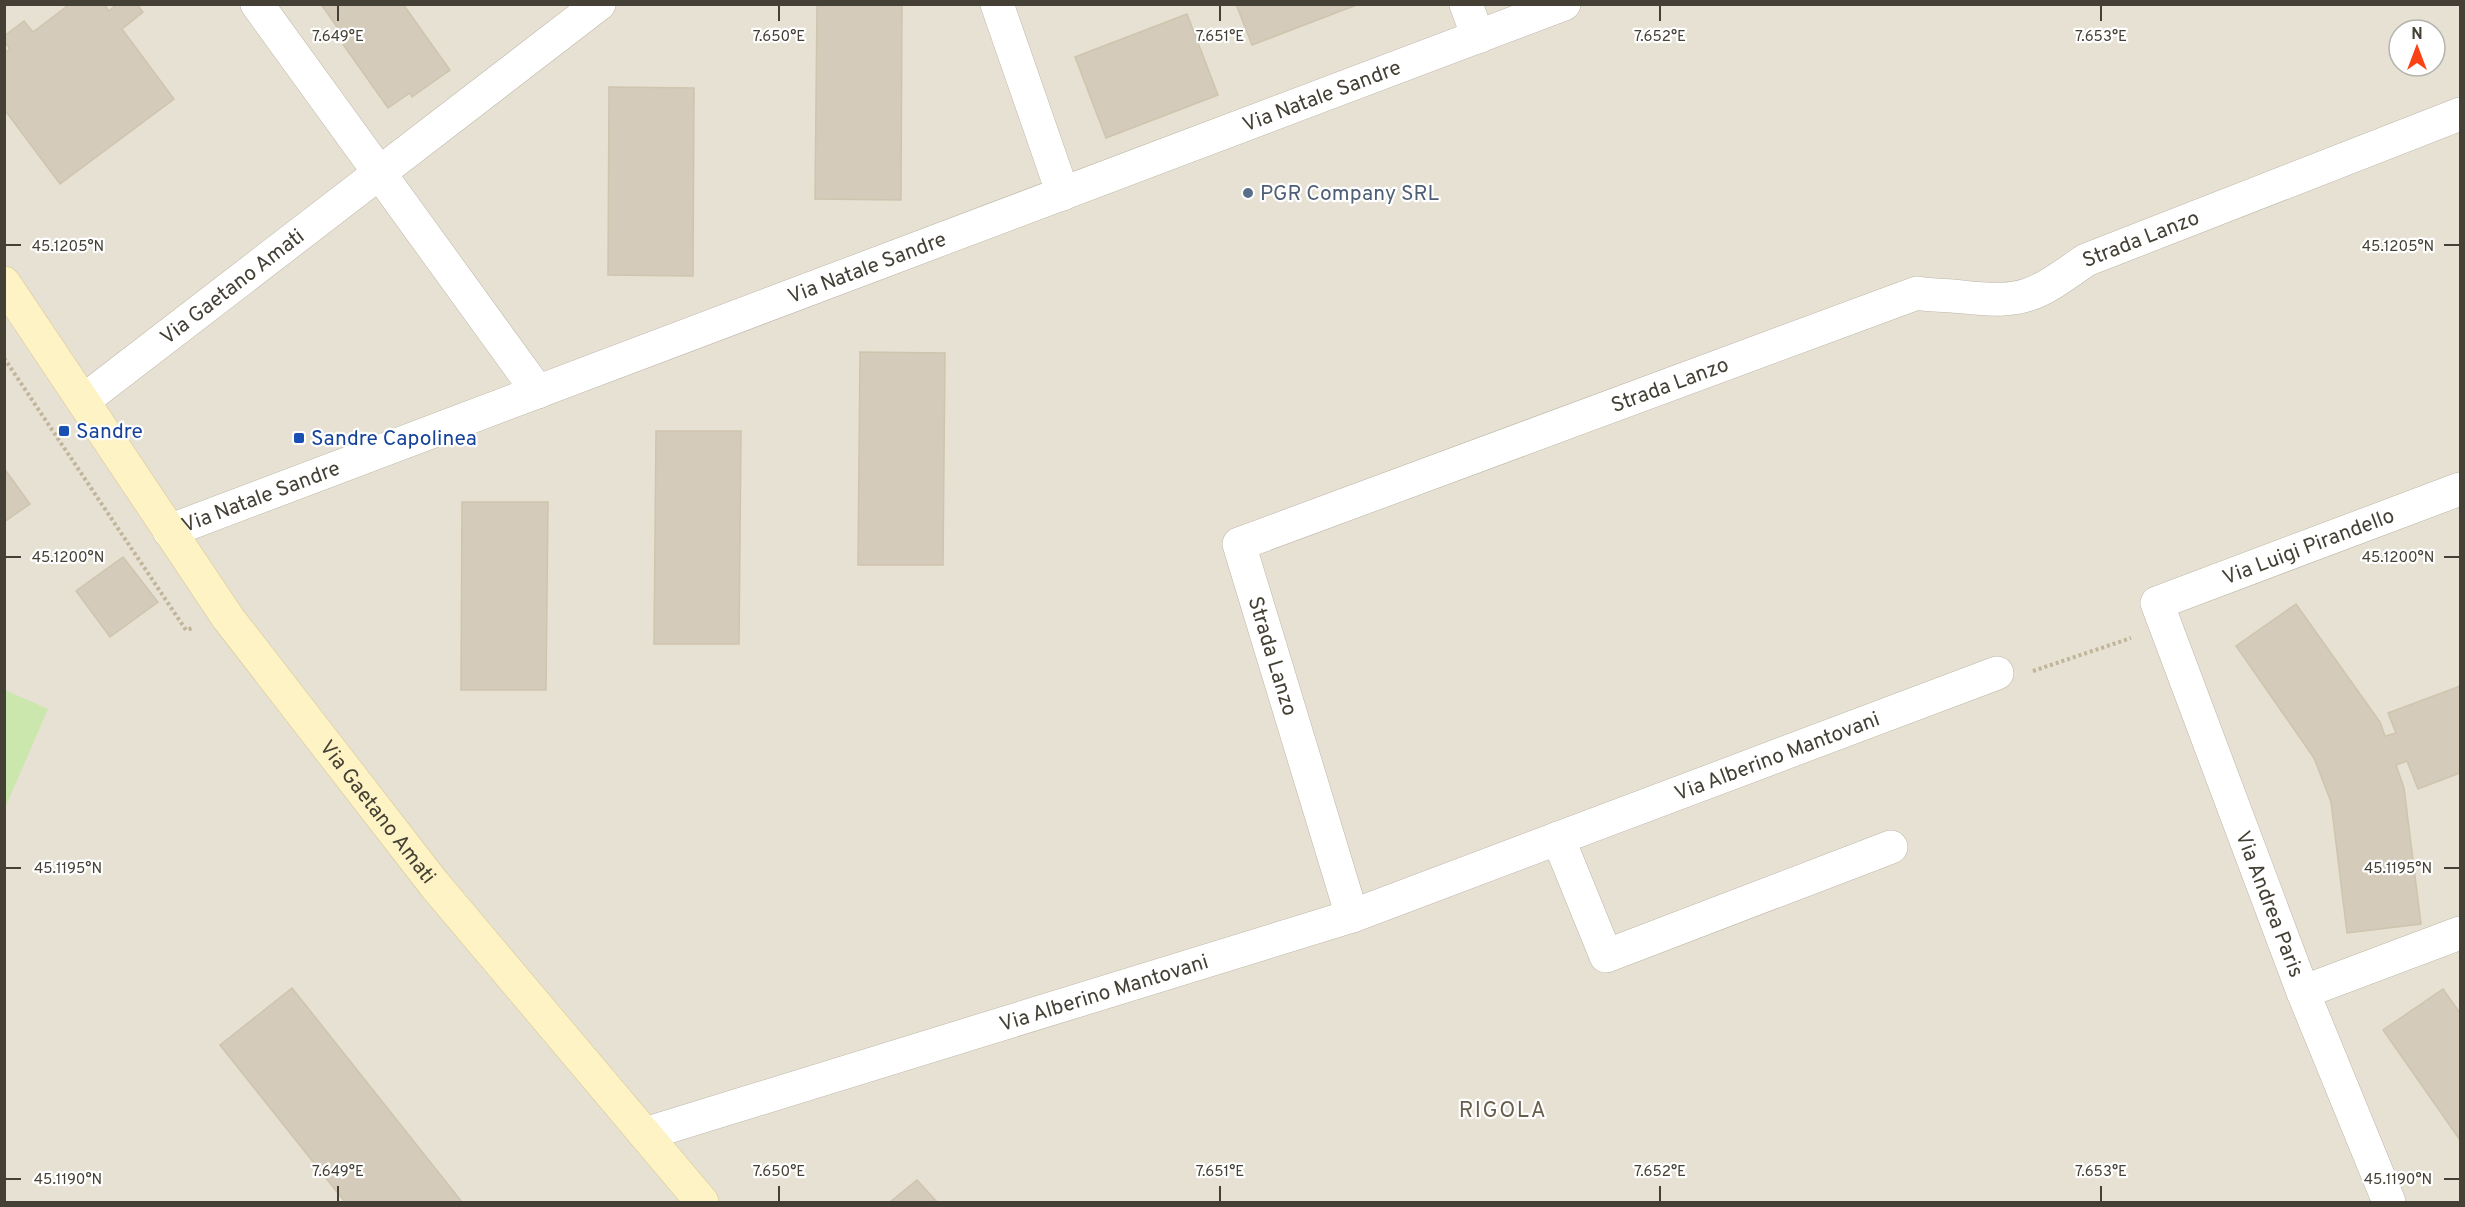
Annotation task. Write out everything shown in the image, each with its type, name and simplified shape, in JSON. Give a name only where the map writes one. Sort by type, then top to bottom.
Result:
[{"type":"street","points":[[258,4],[538,392]]},
{"type":"street","name":"Via Gaetano Amati","points":[[83,401],[599,4]]},
{"type":"street","points":[[997,4],[1063,194]]},
{"type":"street","points":[[1466,4],[1478,37]]},
{"type":"street","name":"Via Natale Sandre","points":[[169,531],[1564,4]]},
{"type":"street","name":"Strada Lanzo","points":[[1352,916],[1239,544],[1917,293],[1998,301],[2018,299],[2038,291],[2086,260],[2460,114]]},
{"type":"street","name":"Via Gaetano Amati","points":[[4,283],[228,618],[434,884],[702,1203]]},
{"type":"street","name":"Via Luigi Pirandello","points":[[2161,614],[2460,489]]},
{"type":"street","name":"Via Andrea Paris","points":[[2161,614],[2303,992],[2389,1203]]},
{"type":"street","name":"Via Alberino Mantovani","points":[[645,1134],[1352,916],[1997,673]]},
{"type":"street","points":[[1558,838],[1606,956],[1891,847]]},
{"type":"street","points":[[2303,992],[2460,933]]},
{"type":"path","points":[[4,358],[186,630],[228,618]]},
{"type":"path","points":[[1997,673],[2020,675],[2161,614]]},
{"type":"shaded area","points":[[5,5],[2460,5],[2460,1202],[5,1202]]},
{"type":"green space","points":[[5,690],[48,709],[5,808]]},
{"type":"building","points":[[70,4],[104,4],[109,11],[117,4],[137,4],[143,12],[122,29],[174,99],[60,184],[4,109],[4,53],[10,49],[4,41],[4,36],[24,21],[33,32]]},
{"type":"building","points":[[321,4],[403,4],[450,70],[412,97],[410,93],[388,108],[342,43],[346,40]]},
{"type":"building","points":[[817,4],[902,4],[901,200],[815,199]]},
{"type":"building","points":[[1236,4],[1359,4],[1252,45]]},
{"type":"building","points":[[1187,14],[1218,95],[1106,138],[1075,57]]},
{"type":"building","points":[[609,87],[694,88],[693,276],[608,275]]},
{"type":"building","points":[[860,352],[945,353],[943,565],[858,565]]},
{"type":"building","points":[[656,431],[741,431],[739,644],[654,644]]},
{"type":"building","points":[[4,468],[30,504],[4,522]]},
{"type":"building","points":[[462,502],[548,502],[546,690],[461,690]]},
{"type":"building","points":[[123,557],[158,602],[110,637],[76,591]]},
{"type":"building","points":[[2296,604],[2380,722],[2385,736],[2396,733],[2388,713],[2460,686],[2460,773],[2418,789],[2407,761],[2396,765],[2404,788],[2421,924],[2347,933],[2331,802],[2314,758],[2236,646]]},
{"type":"building","points":[[292,988],[462,1202],[345,1202],[220,1045]]},
{"type":"building","points":[[2443,989],[2460,1013],[2460,1140],[2383,1030]]},
{"type":"building","points":[[917,1180],[937,1202],[890,1202]]},
{"type":"place","name":"PGR Company SRL","points":[[1248,193]]},
{"type":"place","name":"Sandre","points":[[64,431]]},
{"type":"place","name":"Sandre Capolinea","points":[[299,438]]},
{"type":"district","name":"RIGOLA","points":[[1503,1109]]}]
